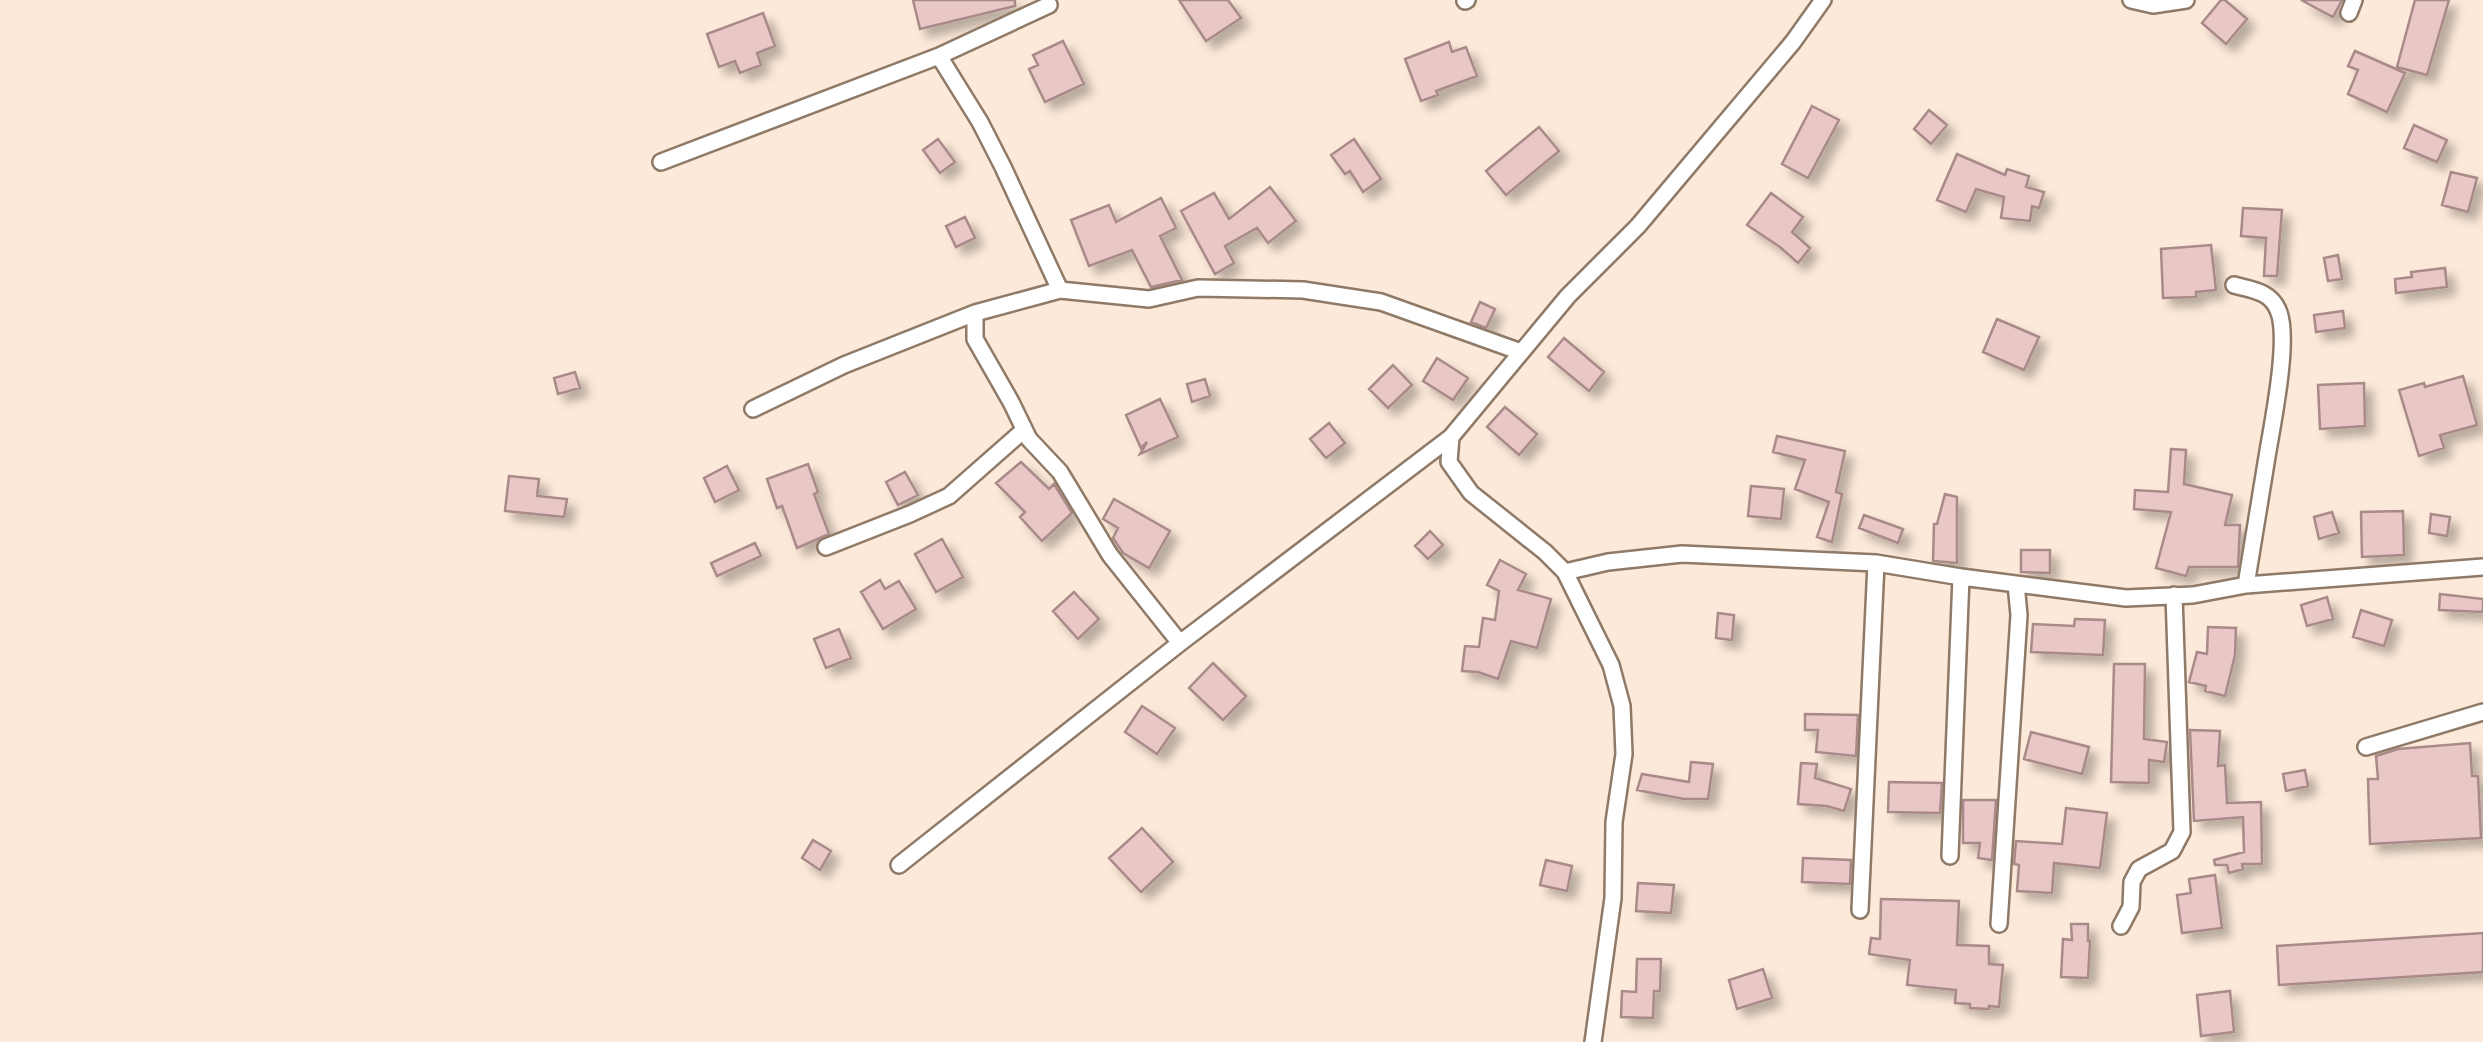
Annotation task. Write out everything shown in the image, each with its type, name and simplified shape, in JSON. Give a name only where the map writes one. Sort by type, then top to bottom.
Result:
[{"type":"street","points":[[899,865],[1180,643],[1450,438],[1568,296],[1638,226],[1793,42],[1823,0]]},
{"type":"street","points":[[2130,0],[2152,5],[2186,0]]},
{"type":"street","points":[[661,162],[939,56],[1049,5]]},
{"type":"street","points":[[939,56],[980,122],[1060,290]]},
{"type":"street","points":[[2234,286],[2262,292],[2272,300],[2280,313],[2282,330],[2280,380],[2246,585]]},
{"type":"street","points":[[752,409],[844,366],[975,313],[1060,290],[1149,298],[1198,288],[1303,290],[1380,302],[1521,352]]},
{"type":"street","points":[[975,313],[975,339],[1029,439],[1060,472],[1110,554],[1180,643]]},
{"type":"street","points":[[826,547],[949,496],[1024,430]]},
{"type":"street","points":[[1450,438],[1449,462],[1470,493],[1565,572],[1611,665],[1622,706],[1624,754],[1614,822],[1613,898],[1594,1042]]},
{"type":"street","points":[[1565,572],[1608,562],[1682,554],[1876,563],[2126,598],[2483,567]]},
{"type":"street","points":[[1860,910],[1876,563]]},
{"type":"street","points":[[1950,856],[1961,577]]},
{"type":"street","points":[[1999,924],[2019,615],[2016,584]]},
{"type":"street","points":[[2121,926],[2132,907],[2132,882],[2139,869],[2172,851],[2182,832],[2174,596]]},
{"type":"street","points":[[2366,748],[2483,712]]},
{"type":"building","points":[[913,0],[1015,0],[1015,6],[920,29]]},
{"type":"building","points":[[1179,0],[1228,0],[1241,18],[1206,41]]},
{"type":"building","points":[[2221,0],[2247,19],[2226,44],[2202,23]]},
{"type":"building","points":[[2301,0],[2342,0],[2333,17]]},
{"type":"building","points":[[2415,0],[2449,0],[2427,75],[2397,67]]},
{"type":"building","points":[[763,13],[775,46],[757,53],[761,65],[740,73],[735,61],[719,67],[707,34]]},
{"type":"building","points":[[1063,41],[1084,84],[1045,102],[1029,69],[1038,65],[1033,55]]},
{"type":"building","points":[[1449,42],[1452,52],[1466,47],[1477,76],[1436,91],[1438,95],[1421,101],[1405,59]]},
{"type":"building","points":[[2355,51],[2405,73],[2387,112],[2348,94],[2358,70],[2348,66]]},
{"type":"building","points":[[1812,106],[1839,120],[1808,178],[1782,164]]},
{"type":"building","points":[[1929,110],[1947,125],[1931,144],[1914,129]]},
{"type":"building","points":[[2414,125],[2447,140],[2437,162],[2404,148]]},
{"type":"building","points":[[1539,127],[1559,151],[1506,195],[1486,171]]},
{"type":"building","points":[[938,139],[955,162],[940,173],[923,150]]},
{"type":"building","points":[[1354,139],[1381,179],[1363,192],[1350,171],[1345,174],[1331,155]]},
{"type":"building","points":[[1957,154],[2005,175],[2007,169],[2029,176],[2026,187],[2044,192],[2039,208],[2032,206],[2030,221],[2001,218],[2004,197],[1976,189],[1966,212],[1937,200]]},
{"type":"building","points":[[2451,172],[2477,178],[2468,212],[2442,205]]},
{"type":"building","points":[[1270,187],[1296,221],[1268,243],[1257,228],[1225,246],[1234,263],[1215,274],[1181,211],[1214,193],[1229,219]]},
{"type":"building","points":[[1771,193],[1803,217],[1792,232],[1810,248],[1798,263],[1747,225]]},
{"type":"building","points":[[1161,198],[1176,228],[1160,236],[1182,280],[1151,287],[1132,250],[1089,266],[1071,220],[1109,205],[1116,222]]},
{"type":"building","points":[[2243,208],[2282,210],[2277,276],[2264,276],[2266,238],[2241,236]]},
{"type":"building","points":[[965,217],[975,238],[956,247],[946,226]]},
{"type":"building","points":[[2211,245],[2216,290],[2196,292],[2196,297],[2163,298],[2161,249]]},
{"type":"building","points":[[2338,255],[2342,279],[2328,281],[2324,258]]},
{"type":"building","points":[[2445,268],[2447,287],[2396,293],[2395,279],[2412,277],[2411,272]]},
{"type":"building","points":[[1480,302],[1495,309],[1486,328],[1471,322]]},
{"type":"building","points":[[2343,311],[2345,328],[2316,332],[2314,315]]},
{"type":"building","points":[[1997,319],[2039,337],[2024,370],[1983,352]]},
{"type":"building","points":[[1564,338],[1604,372],[1589,391],[1548,357]]},
{"type":"building","points":[[1437,358],[1468,378],[1453,400],[1423,381]]},
{"type":"building","points":[[1393,365],[1412,385],[1388,408],[1369,389]]},
{"type":"building","points":[[575,372],[580,388],[558,394],[554,378]]},
{"type":"building","points":[[2463,376],[2477,425],[2440,435],[2444,448],[2419,456],[2399,390]]},
{"type":"building","points":[[1205,379],[1210,396],[1192,402],[1187,384]]},
{"type":"building","points":[[2364,383],[2365,426],[2320,429],[2318,385]]},
{"type":"building","points":[[1160,399],[1178,437],[1140,454],[1147,442],[1141,448],[1126,415]]},
{"type":"building","points":[[1505,407],[1537,434],[1519,455],[1487,427]]},
{"type":"building","points":[[1329,423],[1345,443],[1326,458],[1310,439]]},
{"type":"building","points":[[1777,436],[1845,451],[1836,492],[1842,494],[1832,542],[1817,537],[1829,502],[1795,489],[1805,460],[1773,452]]},
{"type":"building","points":[[2171,449],[2186,450],[2184,484],[2232,495],[2225,525],[2240,525],[2238,567],[2189,567],[2186,576],[2156,568],[2171,512],[2134,509],[2135,490],[2168,492]]},
{"type":"building","points":[[1021,462],[1049,489],[1054,484],[1072,513],[1042,541],[1020,517],[1025,512],[996,483]]},
{"type":"building","points":[[808,464],[829,534],[797,548],[767,479]]},
{"type":"building","points":[[727,466],[739,490],[715,502],[704,478]]},
{"type":"building","points":[[905,472],[918,495],[898,505],[886,482]]},
{"type":"building","points":[[509,476],[539,479],[537,496],[567,499],[564,517],[505,511]]},
{"type":"building","points":[[1751,486],[1784,489],[1781,519],[1748,516]]},
{"type":"building","points":[[1945,494],[1957,497],[1957,563],[1933,561],[1934,524]]},
{"type":"building","points":[[1114,499],[1170,531],[1149,568],[1123,553],[1113,538],[1118,528],[1103,519]]},
{"type":"building","points":[[2403,511],[2404,555],[2362,557],[2361,512]]},
{"type":"building","points":[[2332,512],[2339,533],[2319,539],[2314,517]]},
{"type":"building","points":[[2431,514],[2450,517],[2447,536],[2429,533]]},
{"type":"building","points":[[1864,515],[1903,529],[1898,543],[1859,528]]},
{"type":"building","points":[[1430,531],[1443,545],[1428,559],[1415,546]]},
{"type":"building","points":[[942,539],[963,577],[936,592],[915,554]]},
{"type":"building","points":[[755,543],[761,556],[717,576],[711,563]]},
{"type":"building","points":[[2021,550],[2050,550],[2050,573],[2021,572]]},
{"type":"building","points":[[1500,560],[1526,574],[1518,590],[1551,599],[1537,648],[1511,641],[1498,679],[1462,671],[1465,646],[1479,647],[1483,618],[1495,620],[1499,591],[1487,585]]},
{"type":"building","points":[[880,580],[885,589],[899,581],[916,609],[883,629],[861,592]]},
{"type":"building","points":[[1074,592],[1099,619],[1078,639],[1053,611]]},
{"type":"building","points":[[2440,594],[2483,599],[2483,612],[2439,610]]},
{"type":"building","points":[[2327,597],[2333,619],[2307,626],[2301,605]]},
{"type":"building","points":[[2361,610],[2392,620],[2384,646],[2353,637]]},
{"type":"building","points":[[1718,613],[1734,615],[1732,640],[1716,638]]},
{"type":"building","points":[[2075,619],[2105,620],[2103,655],[2031,652],[2033,624],[2074,626]]},
{"type":"building","points":[[2208,627],[2236,628],[2235,655],[2225,696],[2189,682],[2197,652],[2207,654]]},
{"type":"building","points":[[839,629],[851,658],[826,668],[814,639]]},
{"type":"building","points":[[1213,663],[1246,696],[1223,720],[1189,688]]},
{"type":"building","points":[[2114,664],[2145,664],[2144,739],[2167,742],[2164,762],[2149,760],[2149,783],[2111,782]]},
{"type":"building","points":[[1142,706],[1175,728],[1157,754],[1125,732]]},
{"type":"building","points":[[1805,714],[1858,715],[1856,756],[1816,752],[1818,730],[1805,730]]},
{"type":"building","points":[[2190,730],[2220,731],[2218,766],[2225,765],[2227,803],[2261,802],[2262,864],[2242,864],[2243,869],[2229,873],[2227,865],[2215,865],[2214,860],[2244,852],[2243,817],[2194,821]]},
{"type":"building","points":[[2031,732],[2089,747],[2082,774],[2024,759]]},
{"type":"building","points":[[2470,743],[2472,776],[2478,776],[2481,838],[2370,844],[2368,779],[2378,779],[2376,756],[2398,749]]},
{"type":"building","points":[[1691,762],[1713,764],[1708,799],[1684,799],[1637,790],[1642,774],[1689,782]]},
{"type":"building","points":[[1801,763],[1817,764],[1815,778],[1851,789],[1844,811],[1798,804]]},
{"type":"building","points":[[2305,770],[2308,786],[2286,791],[2283,774]]},
{"type":"building","points":[[1889,782],[1942,783],[1940,813],[1888,812]]},
{"type":"building","points":[[1963,800],[1996,800],[1992,860],[1978,858],[1980,843],[1963,843]]},
{"type":"building","points":[[2066,808],[2107,813],[2100,868],[2054,863],[2052,893],[2017,891],[2016,841],[2062,844]]},
{"type":"building","points":[[1142,828],[1173,862],[1141,892],[1109,858]]},
{"type":"building","points":[[813,840],[831,851],[820,870],[802,858]]},
{"type":"building","points":[[1803,858],[1851,860],[1850,884],[1802,882]]},
{"type":"building","points":[[1546,860],[1572,866],[1567,891],[1540,885]]},
{"type":"building","points":[[2215,875],[2222,928],[2182,933],[2177,895],[2191,893],[2189,879]]},
{"type":"building","points":[[1638,883],[1674,885],[1671,913],[1636,911]]},
{"type":"building","points":[[1881,899],[1959,901],[1957,945],[1989,946],[1989,964],[2003,965],[1999,1007],[1970,1008],[1970,1004],[1955,1003],[1956,990],[1907,985],[1910,960],[1869,954],[1871,938],[1880,939]]},
{"type":"building","points":[[2071,924],[2088,924],[2088,978],[2061,977],[2063,939],[2072,940]]},
{"type":"building","points":[[2483,933],[2483,972],[2279,985],[2277,946]]},
{"type":"building","points":[[1637,959],[1661,959],[1660,991],[1654,991],[1653,1018],[1621,1017],[1622,991],[1636,992]]},
{"type":"building","points":[[1763,969],[1772,998],[1737,1009],[1729,980]]},
{"type":"building","points":[[2230,991],[2234,1032],[2201,1036],[2197,995]]}]
